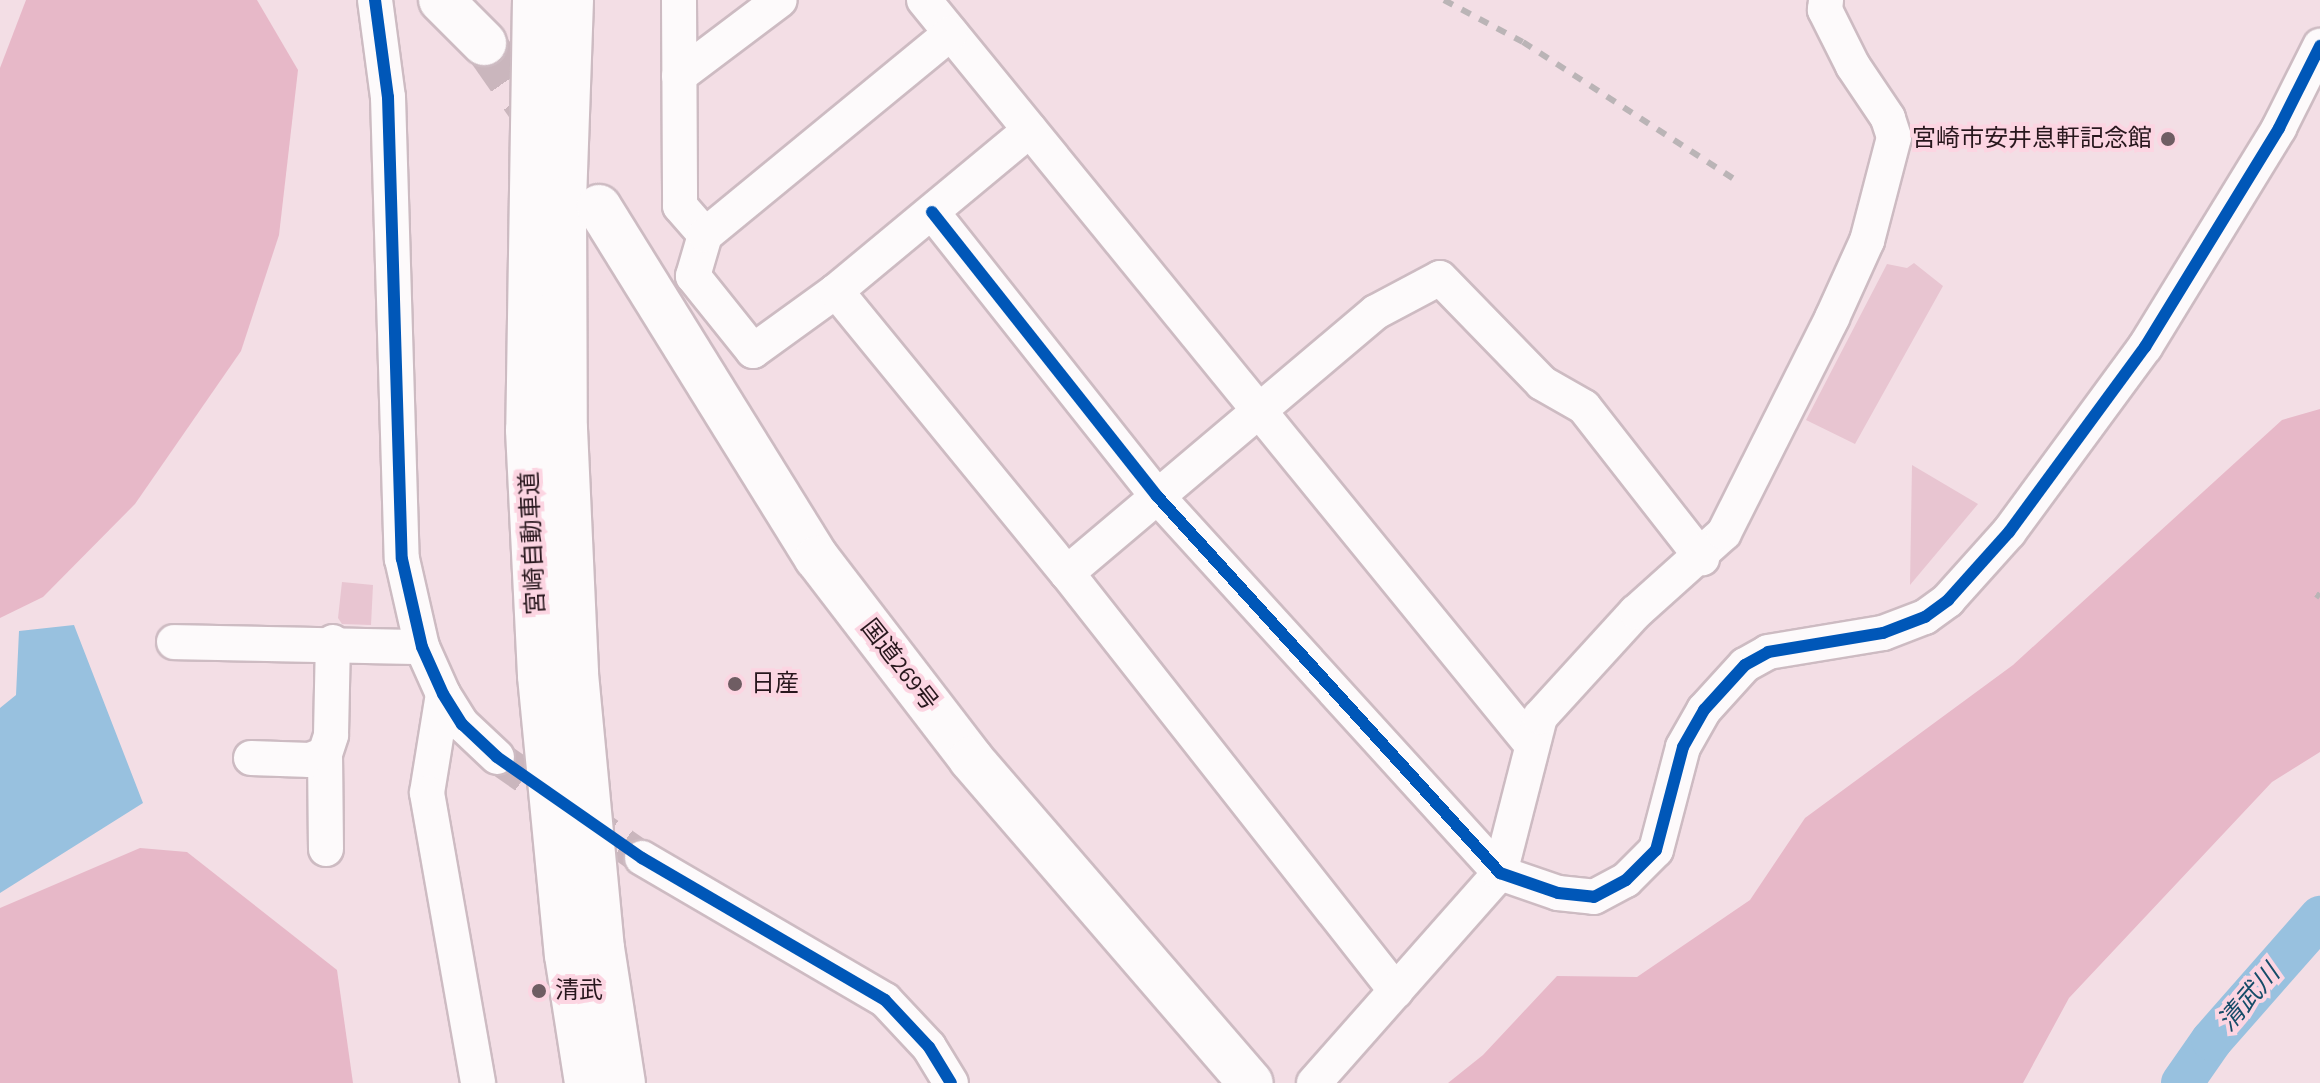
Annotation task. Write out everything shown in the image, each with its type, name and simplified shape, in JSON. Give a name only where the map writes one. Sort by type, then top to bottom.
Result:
[{"type":"highway","points":[[441,0],[484,43]]},
{"type":"highway","name":"宮崎自動車道","points":[[535,0],[528,445],[541,691],[567,955],[587,1083]]},
{"type":"highway","name":"宮崎自動車道","points":[[571,0],[564,199],[565,429],[575,644],[602,948],[623,1083]]},
{"type":"highway","name":"国道269号","points":[[599,207],[817,558],[971,759],[1251,1083]]},
{"type":"street","points":[[375,0],[388,97],[402,559],[422,647],[443,694],[462,724],[497,757]]},
{"type":"street","points":[[679,0],[680,206],[705,235]]},
{"type":"street","points":[[679,76],[780,0]]},
{"type":"street","points":[[924,0],[1531,744]]},
{"type":"street","points":[[1314,1083],[1500,873],[1540,717],[1583,666],[1636,612],[1702,558],[1724,533],[1832,318],[1867,241],[1894,137],[1888,118],[1853,66],[1825,10],[1826,0]]},
{"type":"street","points":[[951,33],[705,235],[693,276],[753,351],[836,291],[1030,130]]},
{"type":"street","points":[[932,212],[1157,496],[1500,873],[1576,896],[1610,891],[1656,850],[1683,747],[1704,710],[1745,665],[1768,652],[1894,629],[1948,600],[2009,532],[2145,347],[2279,128],[2320,46]]},
{"type":"street","points":[[1067,573],[1376,312],[1440,278],[1542,383],[1584,407],[1702,558]]},
{"type":"street","points":[[836,291],[1067,573],[1396,991]]},
{"type":"street","points":[[174,642],[333,642],[422,647]]},
{"type":"street","points":[[326,849],[325,754],[331,735],[333,642]]},
{"type":"street","points":[[443,694],[427,793],[478,1083]]},
{"type":"street","points":[[251,758],[310,760],[325,754]]},
{"type":"street","points":[[642,858],[885,1000],[929,1047],[951,1083]]},
{"type":"shaded area","points":[[26,0],[257,0],[298,70],[279,235],[241,351],[135,504],[43,597],[0,618],[0,68]]},
{"type":"shaded area","points":[[1914,263],[1943,286],[1855,444],[1806,420],[1887,264],[1907,268]]},
{"type":"shaded area","points":[[2320,409],[2320,752],[2272,782],[2069,998],[2023,1083],[1448,1083],[1483,1055],[1557,976],[1637,977],[1750,900],[1805,818],[2013,665],[2282,420]]},
{"type":"shaded area","points":[[1912,465],[1978,504],[1910,585]]},
{"type":"shaded area","points":[[342,582],[373,585],[371,625],[342,624],[338,618]]},
{"type":"shaded area","points":[[140,848],[187,852],[337,970],[353,1083],[0,1083],[0,908]]},
{"type":"water","points":[[74,625],[143,803],[0,893],[0,708],[16,695],[19,631]]},
{"type":"waterway","name":"清武川","points":[[2182,1083],[2212,1040],[2320,917]]},
{"type":"tunnel","points":[[484,43],[545,130]]},
{"type":"tunnel","points":[[497,757],[642,858]]},
{"type":"railway","points":[[1444,0],[1523,42],[1737,181]]},
{"type":"railway","points":[[2316,594],[2320,597]]},
{"type":"cycle path","points":[[375,0],[388,97],[402,559],[422,647],[443,694],[462,724],[497,757],[642,858],[885,1000],[929,1047],[951,1083]]},
{"type":"cycle path","points":[[932,212],[1157,496],[1500,873],[1558,893],[1594,897],[1626,880],[1656,850],[1683,747],[1704,710],[1745,665],[1768,652],[1883,633],[1925,617],[1948,600],[2009,532],[2145,347],[2279,128],[2320,46]]},
{"type":"place","name":"宮崎市安井息軒記念館","points":[[2168,139]]},
{"type":"place","name":"日産","points":[[735,684]]},
{"type":"place","name":"清武","points":[[539,991]]}]
